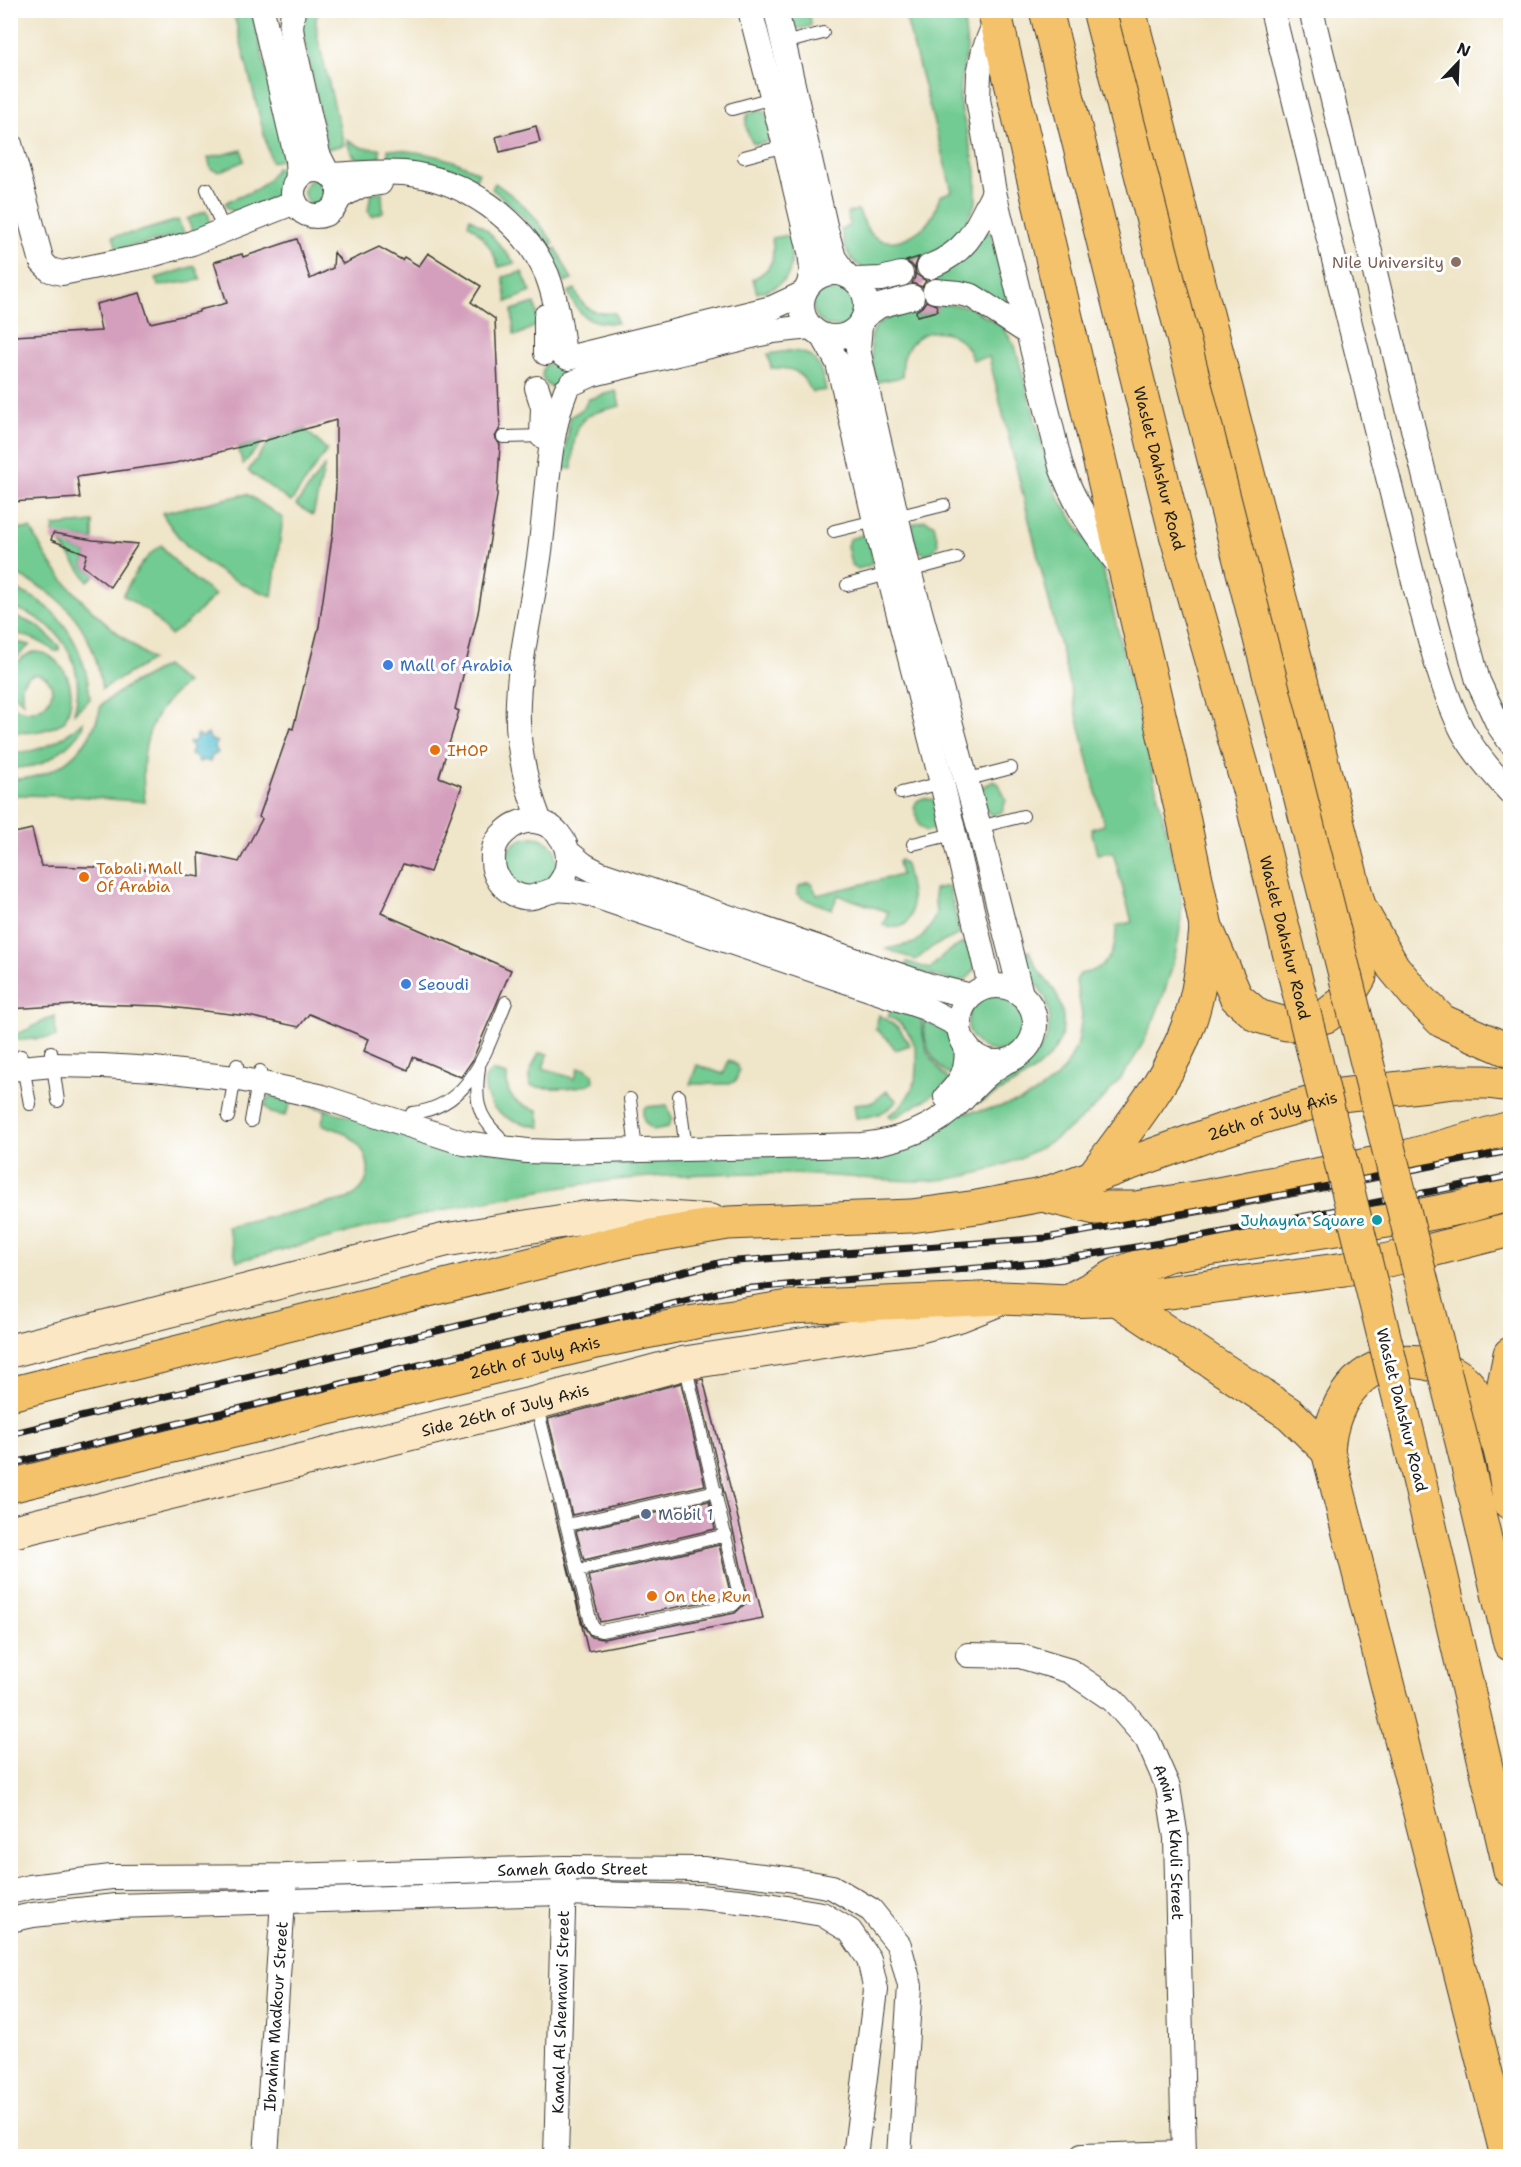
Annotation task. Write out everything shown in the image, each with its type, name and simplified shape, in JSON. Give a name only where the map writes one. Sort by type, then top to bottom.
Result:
[{"type":"main road","name":"Waslet Dahshur Road","points":[[1046,10],[1175,531],[1249,790],[1415,1462],[1510,1870]]},
{"type":"main road","points":[[1099,10],[1297,783],[1510,1644]]},
{"type":"main road","points":[[995,15],[1184,821],[1206,927],[1236,997],[1258,1016],[1287,1024],[1300,1024],[1331,1013],[1347,1000],[1360,977],[1359,906],[1129,10]]},
{"type":"main road","points":[[1359,906],[1393,967],[1442,1021],[1510,1052]]},
{"type":"main road","points":[[1092,1178],[1149,1098],[1172,1060],[1188,1027],[1200,982],[1206,927]]},
{"type":"main road","name":"26th of July Axis","points":[[10,1394],[633,1239],[728,1223],[911,1216],[977,1208],[1042,1195],[1246,1122],[1341,1095],[1453,1082],[1510,1085]]},
{"type":"main road","name":"26th of July Axis","points":[[1042,1195],[1095,1208],[1136,1208],[1398,1159],[1510,1128]]},
{"type":"main road","points":[[1068,1301],[1118,1274],[1168,1255],[1407,1218],[1464,1207],[1510,1194]]},
{"type":"main road","points":[[10,1351],[445,1240],[583,1218],[623,1215],[728,1223]]},
{"type":"main road","name":"26th of July Axis","points":[[10,1486],[596,1342],[695,1322],[789,1307],[1002,1298],[1068,1301],[1117,1299],[1345,1269],[1510,1230]]},
{"type":"main road","name":"Side 26th of July Axis","points":[[10,1533],[685,1363],[916,1327],[960,1315],[1002,1298]]},
{"type":"main road","points":[[1117,1299],[1290,1414],[1328,1451]]},
{"type":"main road","points":[[1497,1442],[1500,1404],[1510,1354]]},
{"type":"main road","points":[[1507,2157],[1328,1451],[1332,1420],[1337,1407],[1349,1390],[1364,1376],[1376,1369],[1402,1362],[1432,1364],[1459,1377],[1471,1387],[1497,1442],[1510,1503]]},
{"type":"street","points":[[262,10],[297,160],[296,191],[299,210],[315,217],[324,216],[332,212],[337,205],[333,181],[318,154],[292,41],[293,10]]},
{"type":"street","points":[[685,1143],[850,1134],[885,1129],[901,1124],[931,1108],[957,1086],[966,1068],[960,1015],[980,991],[953,834],[953,782],[886,519],[838,363],[803,316],[801,304],[812,270],[810,252],[750,10]]},
{"type":"street","points":[[776,10],[834,258],[865,296],[858,338],[886,519]]},
{"type":"street","points":[[1272,10],[1416,590],[1442,681],[1463,731],[1495,777],[1510,792]]},
{"type":"street","points":[[1311,10],[1437,527],[1475,670],[1499,726],[1510,742]]},
{"type":"street","points":[[995,15],[979,74],[978,99],[994,192],[1027,332],[1069,491],[1096,536],[1126,574]]},
{"type":"street","points":[[10,144],[37,251],[42,262],[51,270],[62,273],[74,273],[171,249],[224,231],[296,191],[311,170],[333,181],[404,173],[425,177],[466,191],[494,209],[524,238],[537,255],[547,275],[556,303],[560,355],[574,370],[548,436]]},
{"type":"street","points":[[929,267],[960,250],[974,232],[994,192]]},
{"type":"street","points":[[529,823],[527,787],[519,745],[518,702],[541,547],[548,436],[543,407],[532,375],[535,362],[772,308],[826,273],[836,273],[850,278],[881,279],[901,274]]},
{"type":"street","points":[[537,388],[550,394],[558,393],[593,374],[773,331],[816,331],[834,338],[843,336],[853,332],[862,320],[879,306],[924,294],[959,293],[972,296],[1027,332]]},
{"type":"street","points":[[16,1062],[52,1059],[154,1069],[248,1074],[333,1089],[451,1125],[500,1136],[636,1144],[862,1145],[904,1137],[939,1119],[960,1102],[979,1080],[1024,1052],[1035,1033],[1034,1012],[1021,994],[979,827],[953,782]]},
{"type":"street","points":[[529,823],[558,833],[565,842],[568,852],[569,863],[561,883],[553,891],[533,898],[522,896],[503,886],[493,867],[495,845],[501,836],[529,823]]},
{"type":"street","points":[[568,852],[599,873],[934,987],[980,991],[1012,989],[1021,994]]},
{"type":"street","points":[[553,891],[568,890],[586,893],[925,1008],[962,1036],[973,1055],[983,1060],[1005,1062]]},
{"type":"street","points":[[248,1074],[464,1143],[547,1152],[636,1144]]},
{"type":"street","name":"Amin Al Khuli Street","points":[[968,1655],[1020,1656],[1070,1671],[1113,1700],[1147,1739],[1168,1786],[1176,1838],[1184,2155]]},
{"type":"street","name":"Sameh Gado Street","points":[[10,1892],[30,1887],[111,1877],[285,1876],[564,1868],[704,1869],[832,1887],[871,1910],[899,1946],[910,1986],[900,2157]]},
{"type":"street","name":"Kamal Al Shennawi Street","points":[[556,2157],[564,1868]]},
{"type":"street","points":[[141,1876],[143,1905]]},
{"type":"street","name":"Ibrahim Madkour Street","points":[[266,2157],[285,1876]]},
{"type":"street","name":"Sameh Gado Street","points":[[10,1920],[33,1915],[115,1906],[563,1893],[699,1897],[749,1902],[822,1914],[850,1931],[869,1959],[876,1990],[855,2157]]},
{"type":"street","points":[[1082,2157],[1184,2155]]},
{"type":"lane","points":[[784,43],[823,33]]},
{"type":"lane","points":[[732,109],[772,98]]},
{"type":"lane","points":[[744,157],[785,146]]},
{"type":"lane","points":[[207,189],[224,231]]},
{"type":"lane","points":[[503,437],[548,436]]},
{"type":"lane","points":[[834,531],[944,504]]},
{"type":"lane","points":[[847,585],[957,558]]},
{"type":"lane","points":[[901,793],[1011,768]]},
{"type":"lane","points":[[979,827],[1023,816]]},
{"type":"lane","points":[[913,844],[953,834]]},
{"type":"lane","points":[[412,1113],[425,1112],[450,1101],[465,1086],[480,1064],[506,1002]]},
{"type":"lane","points":[[52,1059],[58,1101]]},
{"type":"lane","points":[[16,1062],[30,1104]]},
{"type":"lane","points":[[480,1064],[477,1087],[479,1106],[483,1118],[500,1136]]},
{"type":"lane","points":[[228,1117],[248,1074]]},
{"type":"lane","points":[[248,1074],[251,1120]]},
{"type":"lane","points":[[679,1096],[685,1143]]},
{"type":"lane","points":[[630,1099],[636,1144]]},
{"type":"lane","points":[[535,1402],[594,1629],[601,1631],[733,1605],[739,1599],[738,1591],[685,1363]]},
{"type":"lane","points":[[567,1525],[716,1491]]},
{"type":"lane","points":[[578,1570],[726,1535]]},
{"type":"green space","points":[[233,11],[252,11],[287,159],[271,162]]},
{"type":"green space","points":[[298,11],[319,11],[316,19],[317,35],[344,145],[327,149]]},
{"type":"green space","points":[[786,11],[809,11],[811,25],[795,29],[790,26]]},
{"type":"green space","points":[[904,11],[963,11],[967,49],[960,86],[960,103],[976,171],[976,202],[958,240],[926,256],[867,270],[855,263],[848,254],[841,229],[850,225],[847,213],[858,210],[867,229],[884,241],[902,240],[926,225],[934,213],[940,196],[952,191]]},
{"type":"green space","points":[[758,110],[767,115],[771,134],[767,142],[754,144],[749,137],[746,121],[749,113]]},
{"type":"green space","points":[[347,140],[363,148],[380,149],[380,158],[362,159],[354,156]]},
{"type":"green space","points":[[388,149],[435,156],[469,167],[479,173],[476,179],[433,164],[388,158]]},
{"type":"green space","points":[[242,150],[244,161],[219,172],[211,169],[208,158]]},
{"type":"green space","points":[[289,167],[289,186],[283,193],[238,214],[227,208],[225,204],[228,201],[262,186],[276,168]]},
{"type":"green space","points":[[317,179],[326,183],[330,192],[326,201],[317,205],[308,201],[304,192],[308,183]]},
{"type":"green space","points":[[495,183],[528,210],[554,244],[547,247],[522,216],[492,189]]},
{"type":"green space","points":[[382,192],[383,212],[372,216],[368,211],[371,193]]},
{"type":"green space","points":[[206,211],[210,219],[208,225],[194,234],[187,219]]},
{"type":"green space","points":[[470,218],[487,230],[515,263],[499,267],[487,243],[468,224]]},
{"type":"green space","points":[[178,220],[185,235],[117,249],[113,236],[138,232]]},
{"type":"green space","points":[[991,232],[1007,300],[1004,305],[934,288],[932,277],[983,234]]},
{"type":"green space","points":[[789,235],[791,265],[789,273],[778,285],[757,293],[753,279],[765,271],[771,263],[772,238]]},
{"type":"green space","points":[[556,248],[572,280],[565,282],[550,251]]},
{"type":"green space","points":[[195,266],[201,280],[158,286],[156,278]]},
{"type":"green space","points":[[522,272],[531,292],[507,302],[503,277]]},
{"type":"green space","points":[[836,281],[852,288],[859,304],[852,320],[836,327],[820,320],[813,304],[820,288]]},
{"type":"green space","points":[[575,289],[585,306],[595,312],[615,313],[617,323],[598,322],[581,313],[568,292]]},
{"type":"green space","points":[[535,303],[539,324],[514,335],[512,310]]},
{"type":"green space","points":[[936,304],[967,306],[1002,326],[1015,346],[1054,488],[1094,551],[1104,574],[1181,892],[1180,927],[1173,964],[1148,1033],[1130,1065],[1108,1093],[1082,1119],[1052,1140],[1020,1158],[986,1171],[951,1179],[914,1181],[753,1173],[635,1178],[485,1201],[237,1261],[227,1227],[347,1199],[364,1184],[368,1175],[365,1156],[353,1139],[343,1132],[321,1124],[326,1110],[292,1101],[285,1116],[271,1113],[265,1106],[267,1099],[274,1093],[449,1148],[868,1156],[900,1149],[956,1114],[991,1109],[1020,1101],[1033,1095],[1065,1069],[1078,1043],[1082,1015],[1076,981],[1080,974],[1097,968],[1108,958],[1114,944],[1116,926],[1132,922],[1113,852],[1097,854],[1091,829],[1104,825],[989,357],[973,360],[960,340],[949,334],[928,333],[919,337],[905,353],[903,377],[876,382],[871,341],[877,325],[885,319],[915,310],[917,316],[937,311]]},
{"type":"green space","points":[[788,351],[805,354],[816,361],[826,390],[812,392],[804,379],[796,372],[786,368],[771,368],[768,354]]},
{"type":"green space","points":[[556,361],[566,367],[568,372],[554,388],[545,382],[542,373],[545,365]]},
{"type":"green space","points":[[616,391],[620,406],[595,413],[583,420],[574,440],[572,469],[563,468],[570,417],[583,409],[589,399]]},
{"type":"green space","points":[[305,429],[327,450],[291,502],[248,471],[271,439]]},
{"type":"green space","points":[[264,441],[243,464],[238,448]]},
{"type":"green space","points":[[325,465],[313,515],[296,505]]},
{"type":"green space","points":[[247,494],[283,518],[272,596],[255,590],[209,565],[183,542],[162,513]]},
{"type":"green space","points":[[925,520],[934,524],[938,543],[935,550],[925,554],[918,550],[912,533],[913,524]]},
{"type":"green space","points":[[93,522],[93,540],[76,537],[72,548],[87,554],[83,566],[95,575],[88,581],[53,533],[54,526]]},
{"type":"green space","points":[[10,529],[31,529],[49,561],[84,602],[152,660],[102,689],[92,649],[74,617],[48,592],[11,573]]},
{"type":"green space","points":[[862,535],[869,538],[873,562],[858,569],[851,564],[847,546],[849,539]]},
{"type":"green space","points":[[161,545],[186,573],[215,595],[187,623],[170,635],[150,613],[123,595],[144,562]]},
{"type":"green space","points":[[11,588],[29,595],[44,605],[68,630],[83,663],[90,699],[74,713],[77,677],[66,646],[43,622],[11,607]]},
{"type":"green space","points":[[10,614],[38,626],[59,646],[59,651],[29,637],[11,633]]},
{"type":"green space","points":[[10,641],[30,645],[11,662]]},
{"type":"green space","points":[[34,652],[50,657],[59,664],[68,677],[71,692],[70,707],[64,722],[57,725],[31,732],[11,731],[11,705],[23,710],[34,710],[49,700],[52,692],[51,684],[45,677],[35,674],[23,682],[24,703],[12,692],[10,679],[14,667],[22,658]]},
{"type":"green space","points":[[165,666],[186,683],[162,708],[148,736],[143,767],[145,802],[74,796],[11,795],[11,779],[43,774],[70,759],[89,735],[101,705],[126,687]]},
{"type":"green space","points":[[83,721],[79,733],[73,740],[52,757],[40,764],[11,768],[11,752],[41,748],[59,740]]},
{"type":"green space","points":[[994,781],[999,784],[1006,800],[1002,812],[992,815],[985,810],[980,788]]},
{"type":"green space","points":[[923,798],[935,800],[941,825],[937,829],[926,831],[919,825],[914,807],[917,801]]},
{"type":"green space","points":[[533,837],[541,838],[555,848],[558,873],[532,891],[510,879],[507,857],[512,846],[517,842]]},
{"type":"green space","points":[[900,860],[905,864],[910,884],[912,908],[905,924],[896,927],[883,925],[888,912],[838,895],[832,909],[804,899],[797,894],[799,886],[808,882],[812,884],[817,895],[901,875],[898,862]]},
{"type":"green space","points":[[949,886],[960,934],[932,947],[916,960],[886,949],[914,943],[921,938],[930,927],[936,914],[934,889]]},
{"type":"green space","points":[[963,943],[969,947],[975,966],[971,975],[964,980],[957,982],[905,968],[907,962],[930,969],[944,954]]},
{"type":"green space","points":[[1029,951],[1058,998],[1063,1018],[1061,1036],[1054,1051],[1042,1064],[979,1103],[977,1096],[1011,1069],[1032,1059],[1044,1043],[1048,1033],[1050,1017],[1046,998],[1038,986],[1030,981],[1019,955]]},
{"type":"green space","points":[[997,993],[1008,995],[1021,1006],[1026,1022],[1024,1033],[1013,1046],[997,1051],[986,1049],[973,1038],[968,1022],[970,1011],[981,998]]},
{"type":"green space","points":[[892,1008],[921,1017],[923,1037],[931,1059],[950,1081],[930,1097],[892,1119],[889,1115],[910,1093],[917,1064],[916,1050],[911,1036],[888,1016]]},
{"type":"green space","points":[[879,1015],[899,1028],[910,1045],[895,1050],[888,1039],[875,1029]]},
{"type":"green space","points":[[55,1016],[56,1037],[11,1041],[11,1036]]},
{"type":"green space","points":[[924,1020],[946,1031],[957,1053],[953,1077],[930,1053],[925,1037]]},
{"type":"green space","points":[[539,1053],[548,1054],[543,1068],[575,1079],[578,1068],[585,1068],[593,1074],[594,1081],[573,1087],[531,1086],[529,1078]]},
{"type":"green space","points":[[729,1060],[737,1065],[739,1070],[736,1081],[729,1084],[690,1084],[697,1065],[723,1074]]},
{"type":"green space","points":[[492,1071],[507,1075],[508,1090],[514,1100],[538,1110],[541,1127],[513,1120],[498,1112],[488,1098],[484,1083]]},
{"type":"green space","points":[[887,1091],[897,1101],[888,1109],[868,1117],[856,1118],[854,1104],[873,1102]]},
{"type":"green space","points":[[667,1105],[672,1118],[668,1127],[653,1130],[644,1120],[645,1107]]},
{"type":"water","points":[[208,734],[211,740],[217,742],[215,747],[218,753],[212,756],[210,762],[204,760],[199,762],[196,757],[190,755],[192,749],[189,743],[195,741],[197,735],[203,737]]},
{"type":"building","points":[[536,126],[540,142],[500,152],[496,137]]},
{"type":"building","name":"Mall of Arabia","points":[[297,239],[310,279],[333,268],[334,252],[343,264],[379,247],[402,260],[404,257],[419,266],[428,253],[481,286],[471,302],[495,319],[500,428],[495,437],[500,445],[497,496],[478,613],[455,709],[459,711],[439,777],[462,786],[430,872],[403,864],[381,913],[511,970],[472,1061],[461,1077],[413,1057],[408,1070],[364,1051],[369,1039],[309,1014],[299,1027],[248,1016],[161,1006],[90,1004],[10,1009],[10,834],[32,829],[41,866],[137,868],[200,877],[199,853],[239,862],[262,819],[259,817],[290,728],[293,729],[319,626],[333,531],[336,420],[175,463],[77,477],[80,498],[10,502],[10,338],[101,331],[96,304],[140,293],[150,323],[227,303],[214,262],[242,254],[243,257]]},
{"type":"building","points":[[919,257],[915,266],[916,274],[926,281],[922,287],[912,283],[915,270],[906,261]]},
{"type":"building","points":[[926,301],[936,305],[938,311],[917,316],[916,311]]},
{"type":"building","points":[[53,533],[93,540],[138,544],[110,587],[83,566],[87,554],[51,540]]},
{"type":"building","points":[[703,1379],[763,1618],[588,1651],[552,1502],[583,1625],[591,1637],[603,1639],[735,1613],[747,1602],[734,1534],[697,1380]]},
{"type":"building","points":[[681,1383],[705,1485],[572,1515],[548,1419]]},
{"type":"building","points":[[709,1501],[715,1529],[584,1560],[576,1531]]},
{"type":"building","points":[[719,1545],[730,1592],[729,1597],[600,1622],[588,1576]]},
{"type":"railway","points":[[10,1434],[723,1262],[1046,1238],[1510,1151]]},
{"type":"railway","points":[[10,1464],[730,1290],[1045,1262],[1208,1235],[1510,1176]]},
{"type":"place","name":"Nile University","points":[[1456,262]]},
{"type":"place","name":"Mall of Arabia","points":[[388,665]]},
{"type":"place","name":"IHOP","points":[[435,750]]},
{"type":"place","name":"Tabali Mall Of Arabia","points":[[84,877]]},
{"type":"place","name":"Seoudi","points":[[406,984]]},
{"type":"place","name":"Juhayna Square","points":[[1377,1220]]},
{"type":"place","name":"Mobil 1","points":[[646,1514]]},
{"type":"place","name":"On the Run","points":[[652,1596]]}]
